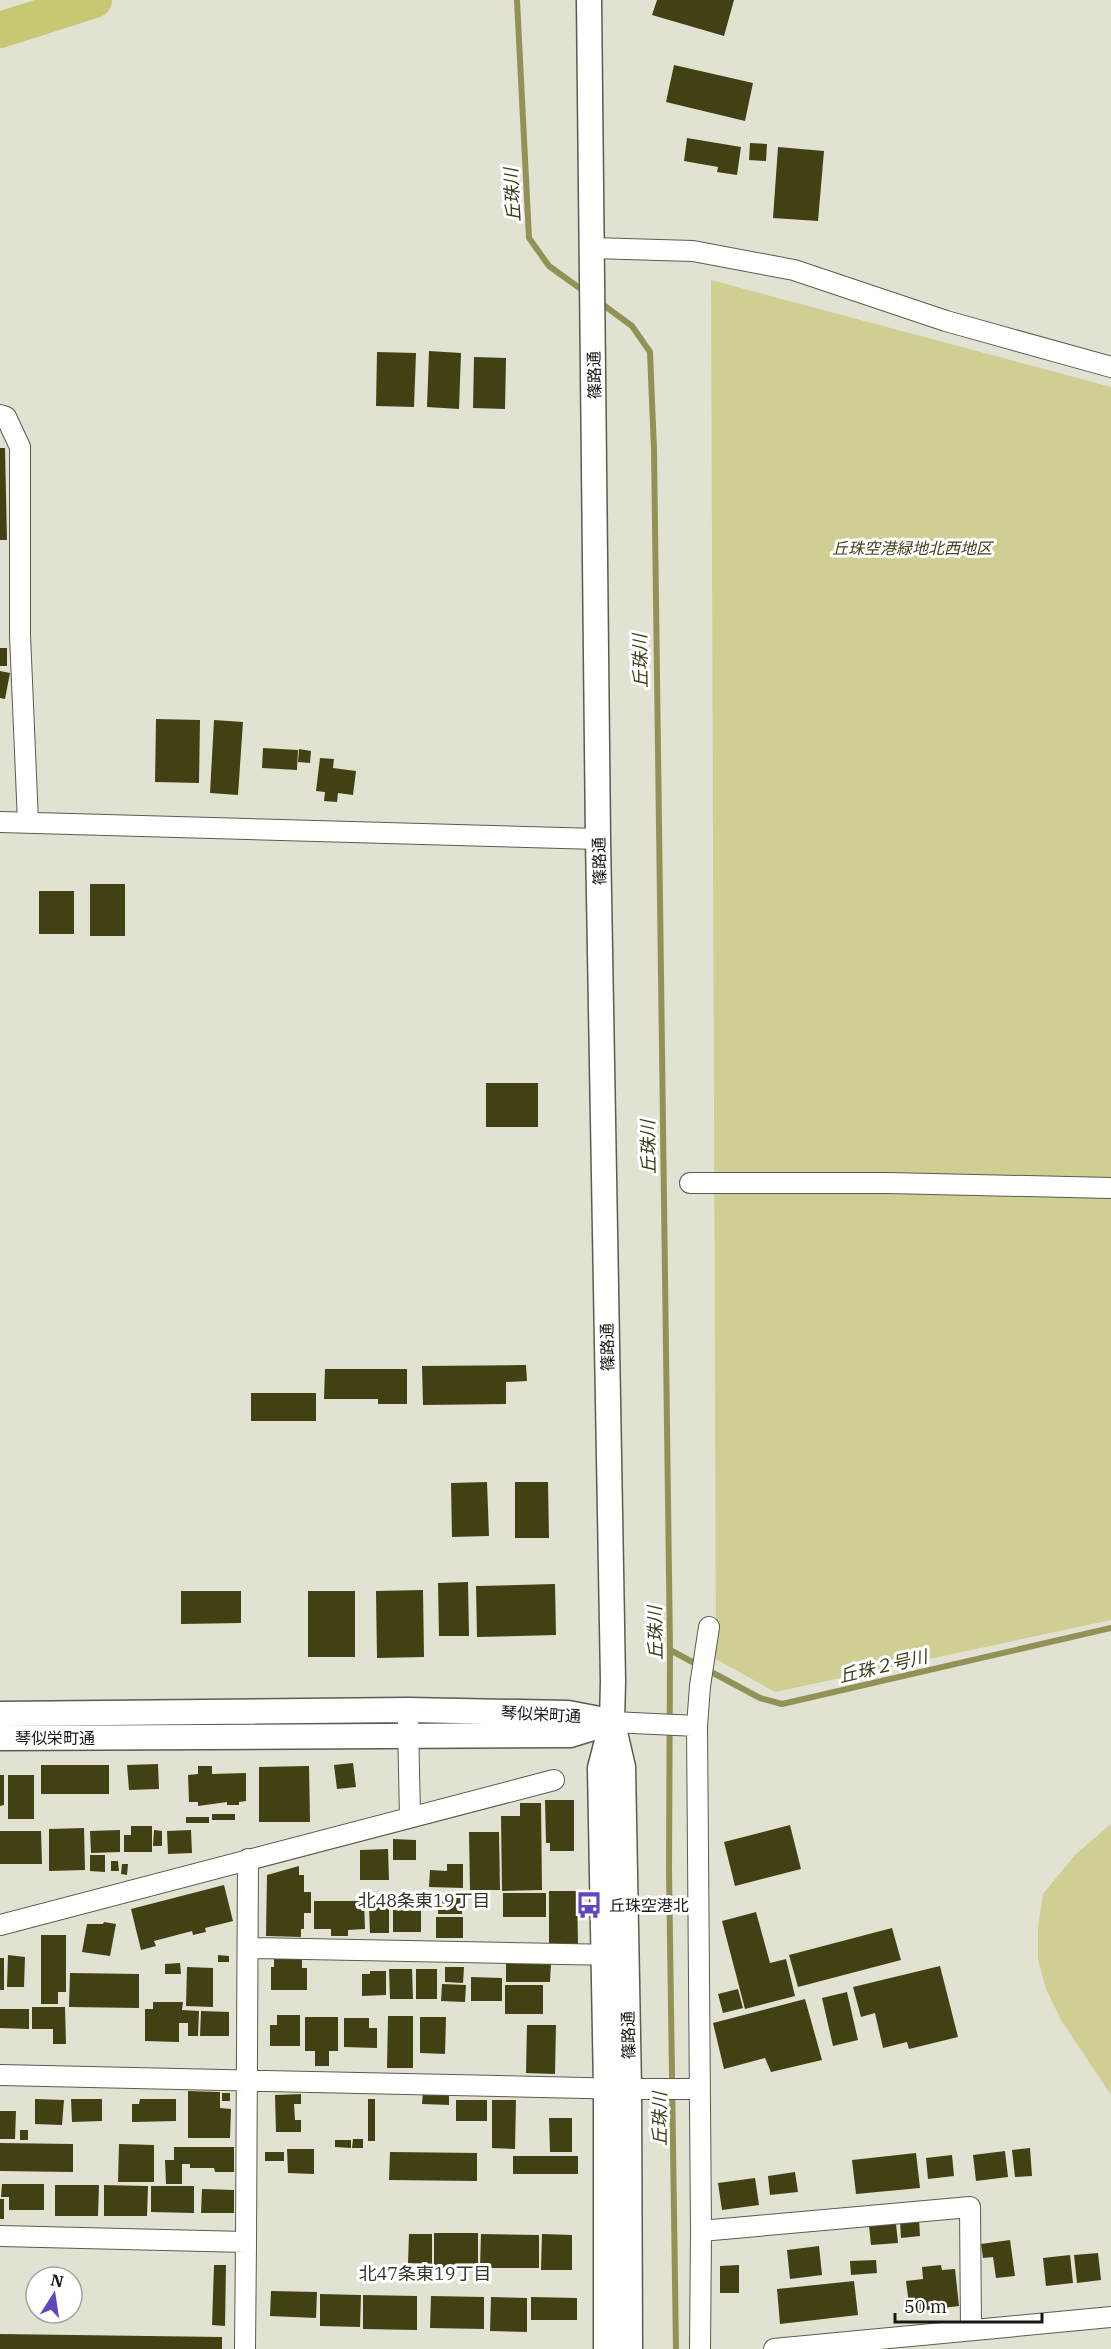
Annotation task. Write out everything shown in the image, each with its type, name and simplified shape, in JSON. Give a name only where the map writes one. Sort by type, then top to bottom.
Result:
[{"type":"street","name":"篠路通","points":[[589,0],[598,839],[612,1722],[623,1767],[615,1954],[618,2089],[630,2349]]},
{"type":"street","points":[[593,259],[693,251],[794,270],[946,321],[1111,368]]},
{"type":"street","points":[[0,415],[6,417],[20,447],[20,635],[28,822]]},
{"type":"street","points":[[0,822],[598,839]]},
{"type":"street","points":[[690,1183],[888,1183],[1111,1188]]},
{"type":"street","points":[[700,2349],[701,2231],[694,2088],[691,1725],[700,1686],[709,1627]]},
{"type":"street","points":[[408,1710],[410,1817]]},
{"type":"street","name":"琴似栄町通","points":[[0,1714],[408,1710],[568,1713],[612,1722]]},
{"type":"street","points":[[612,1722],[691,1725]]},
{"type":"street","name":"琴似栄町通","points":[[0,1738],[570,1734],[612,1722]]},
{"type":"street","points":[[0,1925],[554,1780]]},
{"type":"street","points":[[245,2349],[248,1859]]},
{"type":"street","points":[[248,1948],[615,1954]]},
{"type":"street","points":[[0,2075],[618,2089],[694,2088]]},
{"type":"street","name":"篠路通","points":[[606,2349],[618,2089]]},
{"type":"street","points":[[701,2231],[970,2207],[971,2330]]},
{"type":"street","points":[[0,2236],[246,2242]]},
{"type":"street","points":[[774,2349],[1111,2317]]},
{"type":"green space","name":"丘珠空港緑地北西地区","points":[[711,280],[1111,387],[1111,1620],[775,1692],[716,1659]]},
{"type":"green space","points":[[1111,1824],[1111,2095],[1061,2020],[1046,1989],[1038,1960],[1038,1927],[1043,1894],[1075,1855]]},
{"type":"building","points":[[657,0],[734,0],[724,36],[652,15]]},
{"type":"building","points":[[674,65],[753,83],[745,121],[666,102]]},
{"type":"building","points":[[687,138],[741,147],[737,175],[717,172],[718,167],[684,161]]},
{"type":"building","points":[[750,143],[767,144],[766,161],[749,160]]},
{"type":"building","points":[[778,147],[824,151],[818,221],[773,218]]},
{"type":"building","points":[[429,351],[461,353],[459,409],[427,407]]},
{"type":"building","points":[[377,352],[416,353],[414,407],[376,406]]},
{"type":"building","points":[[474,357],[506,358],[505,409],[473,408]]},
{"type":"building","points":[[0,448],[5,448],[7,540],[0,540]]},
{"type":"building","points":[[0,648],[7,648],[7,666],[0,666]]},
{"type":"building","points":[[0,671],[10,673],[5,699],[0,698]]},
{"type":"building","points":[[156,719],[200,720],[199,783],[155,782]]},
{"type":"building","points":[[214,720],[243,722],[238,795],[210,793]]},
{"type":"building","points":[[263,748],[298,750],[297,770],[262,768]]},
{"type":"building","points":[[299,749],[311,751],[310,763],[298,762]]},
{"type":"building","points":[[320,758],[334,759],[333,768],[356,771],[353,795],[338,793],[337,802],[324,801],[325,792],[316,791]]},
{"type":"building","points":[[90,884],[125,884],[125,936],[90,936]]},
{"type":"building","points":[[39,891],[74,891],[74,934],[39,934]]},
{"type":"building","points":[[486,1083],[538,1083],[538,1127],[486,1127]]},
{"type":"building","points":[[526,1365],[527,1381],[506,1382],[506,1404],[423,1405],[422,1366]]},
{"type":"building","points":[[325,1369],[407,1369],[407,1404],[378,1404],[378,1399],[324,1399]]},
{"type":"building","points":[[251,1393],[316,1393],[316,1421],[251,1421]]},
{"type":"building","points":[[487,1482],[489,1536],[452,1537],[451,1483]]},
{"type":"building","points":[[515,1482],[548,1482],[549,1538],[515,1538]]},
{"type":"building","points":[[468,1582],[469,1636],[439,1636],[438,1583]]},
{"type":"building","points":[[555,1584],[556,1635],[477,1637],[476,1586]]},
{"type":"building","points":[[423,1590],[424,1657],[377,1658],[376,1591]]},
{"type":"building","points":[[181,1591],[241,1591],[241,1623],[181,1624]]},
{"type":"building","points":[[308,1591],[355,1591],[355,1657],[308,1657]]},
{"type":"building","points":[[353,1763],[356,1787],[337,1789],[334,1765]]},
{"type":"building","points":[[158,1764],[159,1789],[129,1790],[127,1765]]},
{"type":"building","points":[[41,1765],[109,1765],[109,1794],[41,1794]]},
{"type":"building","points":[[198,1766],[212,1766],[212,1774],[246,1773],[246,1801],[239,1802],[239,1805],[227,1805],[227,1802],[198,1806],[198,1802],[189,1802],[188,1775],[198,1774]]},
{"type":"building","points":[[309,1766],[310,1822],[259,1822],[259,1767]]},
{"type":"building","points":[[0,1775],[4,1775],[4,1805],[0,1806]]},
{"type":"building","points":[[8,1775],[34,1775],[34,1819],[8,1819]]},
{"type":"building","points":[[545,1800],[574,1800],[574,1851],[550,1851],[550,1843],[546,1843]]},
{"type":"building","points":[[520,1803],[541,1803],[542,1890],[502,1891],[501,1816],[520,1816]]},
{"type":"building","points":[[212,1814],[235,1814],[235,1820],[212,1820]]},
{"type":"building","points":[[186,1817],[209,1817],[209,1823],[186,1823]]},
{"type":"building","points":[[790,1825],[801,1869],[735,1886],[724,1842]]},
{"type":"building","points":[[131,1826],[152,1826],[152,1852],[124,1852],[124,1835],[131,1835]]},
{"type":"building","points":[[84,1828],[85,1870],[49,1871],[49,1829]]},
{"type":"building","points":[[120,1830],[120,1852],[91,1853],[90,1831]]},
{"type":"building","points":[[154,1830],[162,1831],[162,1846],[153,1846]]},
{"type":"building","points":[[191,1830],[192,1853],[168,1854],[167,1831]]},
{"type":"building","points":[[0,1831],[41,1831],[42,1864],[0,1864]]},
{"type":"building","points":[[469,1832],[499,1832],[500,1890],[470,1890]]},
{"type":"building","points":[[393,1839],[416,1840],[416,1860],[393,1860]]},
{"type":"building","points":[[388,1849],[389,1880],[360,1880],[360,1850]]},
{"type":"building","points":[[90,1855],[105,1855],[105,1872],[90,1871]]},
{"type":"building","points":[[111,1861],[118,1861],[119,1871],[111,1871]]},
{"type":"building","points":[[122,1864],[128,1864],[127,1875],[121,1874]]},
{"type":"building","points":[[447,1864],[463,1864],[463,1888],[429,1887],[430,1870],[447,1871]]},
{"type":"building","points":[[299,1866],[299,1875],[304,1875],[304,1892],[311,1892],[311,1913],[304,1913],[304,1929],[301,1929],[301,1937],[266,1936],[267,1875]]},
{"type":"building","points":[[224,1885],[233,1921],[205,1928],[206,1932],[193,1935],[192,1931],[154,1941],[156,1946],[141,1950],[131,1909]]},
{"type":"building","points":[[549,1891],[577,1891],[578,1945],[549,1945]]},
{"type":"building","points":[[503,1893],[546,1893],[546,1917],[503,1917]]},
{"type":"building","points":[[438,1896],[462,1896],[462,1914],[438,1914]]},
{"type":"building","points":[[314,1901],[364,1901],[365,1929],[348,1930],[348,1936],[331,1936],[331,1929],[314,1929]]},
{"type":"building","points":[[369,1907],[389,1907],[389,1933],[370,1933]]},
{"type":"building","points":[[393,1910],[421,1911],[421,1932],[393,1932]]},
{"type":"building","points":[[756,1912],[770,1963],[786,1959],[795,1996],[745,2009],[722,1921]]},
{"type":"building","points":[[436,1917],[463,1917],[463,1938],[436,1938]]},
{"type":"building","points":[[104,1922],[116,1924],[110,1956],[82,1952],[87,1924],[103,1924]]},
{"type":"building","points":[[892,1928],[901,1960],[798,1987],[789,1955]]},
{"type":"building","points":[[41,1935],[66,1935],[66,1992],[58,1992],[58,2004],[41,2004]]},
{"type":"building","points":[[8,1955],[25,1957],[24,1987],[7,1987]]},
{"type":"building","points":[[218,1955],[229,1956],[229,1962],[218,1962]]},
{"type":"building","points":[[0,1958],[4,1958],[4,1990],[0,1990]]},
{"type":"building","points":[[274,1958],[302,1958],[302,1968],[307,1968],[307,1990],[271,1990],[271,1967],[274,1967]]},
{"type":"building","points":[[180,1963],[181,1974],[165,1974],[165,1964]]},
{"type":"building","points":[[506,1963],[551,1963],[550,1982],[506,1982]]},
{"type":"building","points":[[940,1966],[958,2037],[909,2049],[907,2042],[883,2048],[875,2013],[861,2017],[853,1987]]},
{"type":"building","points":[[187,1967],[213,1968],[213,2007],[186,2006]]},
{"type":"building","points":[[445,1967],[464,1967],[463,1983],[445,1982]]},
{"type":"building","points":[[389,1969],[412,1969],[413,1999],[390,1999]]},
{"type":"building","points":[[416,1969],[437,1969],[437,1999],[416,1999]]},
{"type":"building","points":[[370,1971],[386,1971],[386,1995],[362,1996],[362,1974],[370,1974]]},
{"type":"building","points":[[70,1973],[139,1974],[139,2008],[69,2007]]},
{"type":"building","points":[[471,1977],[502,1978],[502,2001],[471,2001]]},
{"type":"building","points":[[442,1984],[466,1985],[465,2002],[441,2001]]},
{"type":"building","points":[[505,1985],[543,1985],[543,2014],[505,2014]]},
{"type":"building","points":[[738,1989],[743,2008],[723,2013],[718,1994]]},
{"type":"building","points":[[847,1992],[858,2040],[833,2046],[822,1998]]},
{"type":"building","points":[[805,1999],[822,2060],[771,2072],[765,2058],[724,2069],[713,2023]]},
{"type":"building","points":[[153,2002],[183,2002],[182,2010],[199,2011],[198,2036],[188,2036],[188,2023],[179,2023],[179,2042],[145,2041],[145,2009],[153,2009]]},
{"type":"building","points":[[32,2007],[65,2007],[66,2044],[53,2044],[53,2029],[32,2029]]},
{"type":"building","points":[[0,2009],[29,2009],[29,2029],[0,2028]]},
{"type":"building","points":[[201,2011],[229,2012],[229,2036],[200,2036]]},
{"type":"building","points":[[277,2015],[300,2015],[300,2046],[270,2046],[270,2025],[277,2025]]},
{"type":"building","points":[[388,2016],[413,2016],[413,2068],[387,2068]]},
{"type":"building","points":[[305,2017],[338,2017],[338,2051],[329,2051],[329,2066],[315,2066],[315,2051],[305,2051]]},
{"type":"building","points":[[420,2017],[446,2017],[445,2054],[420,2053]]},
{"type":"building","points":[[344,2018],[369,2018],[369,2028],[377,2028],[377,2048],[344,2047]]},
{"type":"building","points":[[527,2025],[556,2025],[555,2074],[526,2073]]},
{"type":"building","points":[[188,2091],[220,2092],[220,2108],[231,2109],[230,2138],[188,2138]]},
{"type":"building","points":[[423,2092],[449,2093],[449,2105],[422,2104]]},
{"type":"building","points":[[222,2093],[230,2093],[230,2101],[222,2101]]},
{"type":"building","points":[[301,2094],[301,2104],[294,2104],[295,2120],[301,2120],[301,2132],[276,2132],[275,2095]]},
{"type":"building","points":[[35,2099],[64,2100],[62,2125],[35,2124]]},
{"type":"building","points":[[71,2099],[102,2099],[102,2121],[72,2122]]},
{"type":"building","points":[[140,2099],[176,2099],[176,2121],[132,2122],[132,2104],[139,2104]]},
{"type":"building","points":[[368,2099],[375,2099],[375,2141],[368,2141]]},
{"type":"building","points":[[456,2100],[487,2100],[487,2121],[456,2121]]},
{"type":"building","points":[[492,2100],[516,2100],[515,2149],[492,2148]]},
{"type":"building","points":[[0,2111],[16,2111],[15,2139],[0,2139]]},
{"type":"building","points":[[549,2118],[572,2118],[572,2152],[550,2152]]},
{"type":"building","points":[[20,2130],[28,2130],[28,2140],[20,2140]]},
{"type":"building","points":[[353,2139],[363,2139],[363,2148],[352,2148]]},
{"type":"building","points":[[335,2140],[351,2140],[351,2148],[335,2147]]},
{"type":"building","points":[[0,2143],[73,2144],[73,2172],[0,2171]]},
{"type":"building","points":[[119,2144],[154,2145],[154,2182],[118,2182]]},
{"type":"building","points":[[174,2147],[234,2147],[234,2172],[215,2172],[214,2168],[190,2168],[190,2164],[182,2164],[182,2184],[166,2184],[165,2160],[174,2160]]},
{"type":"building","points":[[1030,2148],[1032,2176],[1015,2177],[1012,2150]]},
{"type":"building","points":[[287,2149],[314,2149],[314,2174],[288,2173]]},
{"type":"building","points":[[1005,2151],[1008,2177],[976,2181],[973,2155]]},
{"type":"building","points":[[265,2152],[284,2152],[284,2161],[265,2161]]},
{"type":"building","points":[[390,2152],[477,2153],[477,2181],[389,2180]]},
{"type":"building","points":[[916,2153],[920,2188],[856,2194],[852,2160]]},
{"type":"building","points":[[952,2155],[954,2176],[928,2179],[926,2158]]},
{"type":"building","points":[[513,2156],[578,2156],[578,2174],[513,2174]]},
{"type":"building","points":[[795,2172],[798,2192],[770,2195],[768,2176]]},
{"type":"building","points":[[755,2178],[759,2205],[722,2210],[718,2183]]},
{"type":"building","points":[[2,2184],[44,2184],[44,2210],[9,2210],[9,2197],[1,2197]]},
{"type":"building","points":[[55,2185],[99,2185],[98,2216],[55,2216]]},
{"type":"building","points":[[104,2185],[148,2186],[147,2216],[104,2216]]},
{"type":"building","points":[[151,2186],[194,2186],[194,2213],[151,2212]]},
{"type":"building","points":[[202,2189],[234,2190],[234,2213],[201,2213]]},
{"type":"building","points":[[0,2199],[4,2199],[4,2219],[0,2219]]},
{"type":"building","points":[[919,2220],[920,2236],[901,2238],[900,2221]]},
{"type":"building","points":[[896,2224],[898,2243],[871,2245],[869,2226]]},
{"type":"building","points":[[434,2233],[478,2233],[478,2269],[434,2269]]},
{"type":"building","points":[[409,2234],[432,2234],[432,2264],[408,2263]]},
{"type":"building","points":[[481,2234],[539,2235],[539,2268],[480,2268]]},
{"type":"building","points":[[542,2234],[572,2235],[572,2270],[541,2270]]},
{"type":"building","points":[[1010,2240],[1015,2276],[996,2278],[993,2257],[983,2258],[981,2244]]},
{"type":"building","points":[[819,2246],[822,2275],[790,2279],[787,2250]]},
{"type":"building","points":[[1098,2253],[1101,2280],[1077,2283],[1074,2255]]},
{"type":"building","points":[[1070,2255],[1073,2283],[1046,2286],[1043,2258]]},
{"type":"building","points":[[876,2260],[877,2273],[851,2275],[850,2261]]},
{"type":"building","points":[[214,2265],[226,2265],[225,2326],[212,2325]]},
{"type":"building","points":[[739,2265],[739,2293],[720,2293],[720,2266]]},
{"type":"building","points":[[941,2265],[942,2270],[955,2269],[959,2306],[910,2312],[906,2281],[923,2279],[922,2267]]},
{"type":"building","points":[[854,2281],[858,2315],[780,2324],[777,2289]]},
{"type":"building","points":[[271,2291],[317,2292],[316,2318],[270,2316]]},
{"type":"building","points":[[320,2294],[361,2295],[360,2327],[320,2326]]},
{"type":"building","points":[[363,2295],[417,2296],[417,2330],[363,2329]]},
{"type":"building","points":[[431,2296],[484,2297],[484,2329],[430,2328]]},
{"type":"building","points":[[491,2297],[527,2298],[527,2332],[490,2331]]},
{"type":"building","points":[[531,2297],[577,2298],[577,2320],[531,2320]]},
{"type":"building","points":[[0,2334],[222,2337],[222,2349],[0,2349]]},
{"type":"waterway","points":[[0,30],[94,0]]},
{"type":"waterway","name":"丘珠川","points":[[517,0],[529,238],[549,266],[585,292]]},
{"type":"waterway","name":"丘珠川","points":[[598,301],[632,326],[650,352],[654,450],[670,1650],[669,1870],[676,2349]]},
{"type":"waterway","name":"丘珠２号川","points":[[670,1650],[760,1698],[782,1704],[1111,1628]]},
{"type":"place","name":"丘珠空港北","points":[[589,1905]]},
{"type":"district","name":"北48条東19丁目","points":[[424,1900]]},
{"type":"district","name":"北47条東19丁目","points":[[425,2273]]}]
